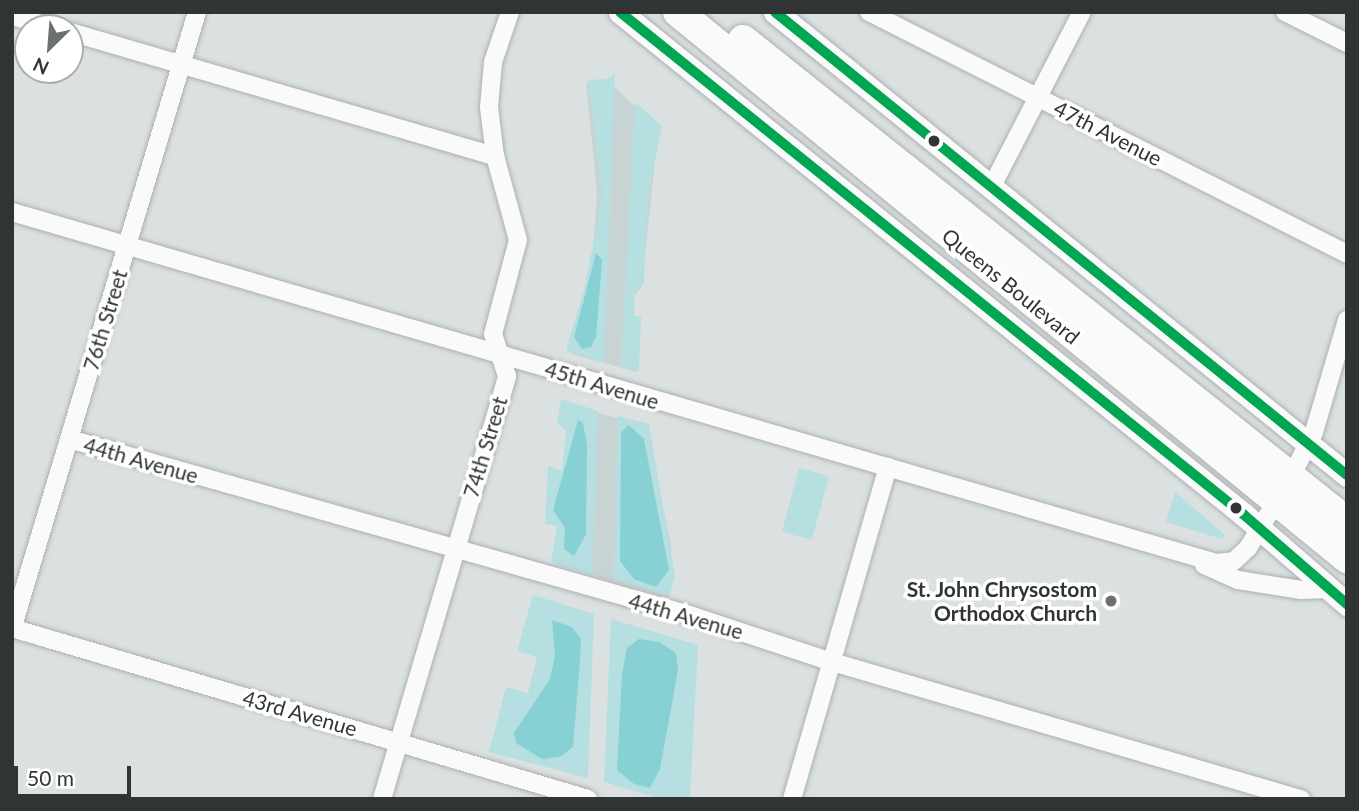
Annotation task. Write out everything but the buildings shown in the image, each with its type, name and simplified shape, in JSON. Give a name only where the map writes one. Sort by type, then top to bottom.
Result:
[{"type":"main road","name":"Queens Boulevard","points":[[678,12],[1285,490],[1347,522]]},
{"type":"main road","name":"Queens Boulevard","points":[[709,12],[1285,490],[1347,558]]},
{"type":"street","name":"76th Street","points":[[12,629],[197,12]]},
{"type":"street","name":"74th Street","points":[[382,799],[507,376],[494,334],[518,240],[495,156],[489,107],[494,62],[510,12]]},
{"type":"street","name":"Queens Boulevard","points":[[620,12],[1261,531],[1347,604]]},
{"type":"street","name":"47th Avenue","points":[[869,12],[1347,254]]},
{"type":"street","points":[[992,186],[1082,12]]},
{"type":"street","points":[[1285,12],[1347,43]]},
{"type":"street","points":[[781,15],[1347,475]]},
{"type":"street","points":[[84,36],[495,156]]},
{"type":"street","name":"45th Avenue","points":[[12,212],[1192,557],[1238,580],[1301,590],[1328,589]]},
{"type":"street","points":[[1261,531],[1308,444],[1347,320]]},
{"type":"street","name":"44th Avenue","points":[[69,439],[454,552],[690,615],[832,662],[1301,799]]},
{"type":"street","points":[[792,799],[888,467]]},
{"type":"street","name":"45th Avenue","points":[[1192,557],[1234,561],[1261,531]]},
{"type":"street","name":"43rd Avenue","points":[[12,629],[399,741],[588,799]]},
{"type":"shaded area","points":[[615,73],[604,362],[566,351],[584,290],[603,195],[588,80],[606,79]]},
{"type":"shaded area","points":[[586,82],[612,84],[658,130],[642,286],[634,296],[637,372],[571,354],[591,283],[597,193]]},
{"type":"shaded area","points":[[635,102],[662,126],[647,200],[644,283],[635,292],[633,316],[641,316],[639,371],[621,366]]},
{"type":"shaded area","points":[[596,253],[602,260],[596,337],[591,347],[582,349],[574,337]]},
{"type":"shaded area","points":[[561,399],[598,411],[592,574],[551,562],[557,526],[545,524],[548,466],[562,471],[566,431],[557,423]]},
{"type":"shaded area","points":[[573,405],[646,427],[671,544],[670,598],[557,565]]},
{"type":"shaded area","points":[[618,416],[649,424],[675,577],[669,596],[614,579]]},
{"type":"shaded area","points":[[578,420],[583,423],[587,445],[586,534],[574,556],[564,549],[565,528],[553,510]]},
{"type":"shaded area","points":[[629,425],[644,439],[669,570],[656,587],[634,579],[620,561],[621,432]]},
{"type":"shaded area","points":[[799,468],[829,476],[812,540],[782,532]]},
{"type":"shaded area","points":[[1175,492],[1225,535],[1222,539],[1166,522]]},
{"type":"shaded area","points":[[533,595],[594,614],[588,778],[489,752],[506,687],[528,693],[537,657],[517,651]]},
{"type":"shaded area","points":[[611,619],[698,645],[690,799],[661,799],[604,782]]},
{"type":"shaded area","points":[[552,620],[572,627],[581,639],[580,661],[573,747],[560,757],[542,759],[516,743],[514,733],[550,679],[555,656]]},
{"type":"shaded area","points":[[639,639],[659,642],[676,653],[678,670],[660,769],[650,788],[634,784],[617,770],[622,674],[627,648]]},
{"type":"transit line","points":[[620,12],[1243,514],[1347,604]]},
{"type":"transit line","points":[[775,12],[1347,475]]},
{"type":"place","name":"St. John Chrysostom Orthodox Church","points":[[1111,601]]}]
